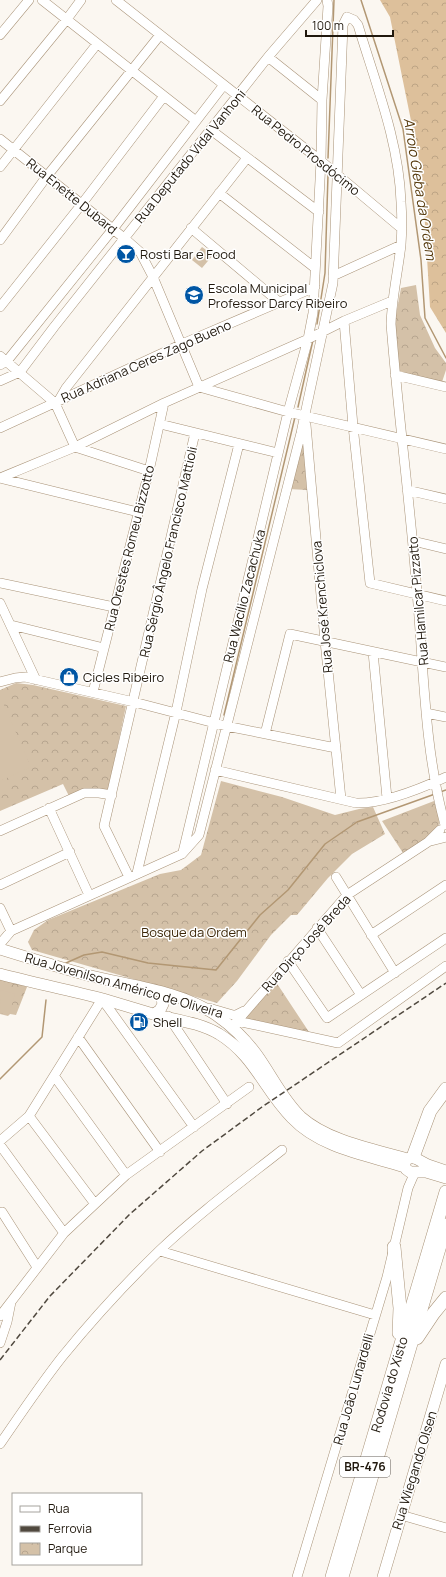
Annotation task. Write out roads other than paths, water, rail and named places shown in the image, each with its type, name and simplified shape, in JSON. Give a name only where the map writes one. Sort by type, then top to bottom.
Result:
[{"type":"highway","points":[[411,1164],[430,1111],[446,1089]]},
{"type":"highway","name":"Rodovia do Xisto","points":[[342,1577],[446,1192]]},
{"type":"highway","name":"Rodovia do Xisto","points":[[332,1577],[446,1225]]},
{"type":"highway","points":[[391,1246],[400,1315],[402,1359]]},
{"type":"highway","points":[[402,1359],[418,1334],[446,1298]]},
{"type":"main road","name":"Rua Jovenilson Américo de Oliveira","points":[[0,949],[87,975],[193,1002]]},
{"type":"main road","name":"Rua Jovenilson Américo de Oliveira","points":[[0,974],[197,1024],[228,1040],[245,1055],[258,1071],[285,1111],[306,1130],[330,1144],[411,1164]]},
{"type":"main road","points":[[78,994],[76,991],[77,984],[81,978],[87,975]]},
{"type":"main road","points":[[154,1014],[160,1010],[163,1004],[161,993]]},
{"type":"main road","points":[[193,1002],[217,1016],[235,1024],[287,1100],[308,1122],[331,1136],[411,1164],[446,1171]]},
{"type":"main road","points":[[411,1164],[426,1172],[446,1178]]},
{"type":"main road","name":"Rua Wiegando Olsen","points":[[383,1577],[446,1364]]},
{"type":"street","points":[[0,35],[29,0]]},
{"type":"street","points":[[42,0],[196,121]]},
{"type":"street","points":[[0,101],[81,0]]},
{"type":"street","name":"Rua Pedro Prosdócimo","points":[[116,0],[223,86],[239,96],[321,161],[401,228]]},
{"type":"street","name":"Rua Deputado Vidal Vanhoni","points":[[0,381],[20,372],[124,238],[239,96],[268,57],[317,0]]},
{"type":"street","name":"Rua Wacílio Zacachuka","points":[[182,854],[288,412],[308,339],[315,287],[321,161],[322,100],[328,6],[327,0]]},
{"type":"street","name":"Rua Wacílio Zacachuka","points":[[182,854],[199,835],[305,415],[323,332],[333,276],[343,25],[347,17]]},
{"type":"street","name":"Rua Hamilcar Pizzatto","points":[[347,17],[354,20],[358,25],[392,135],[398,166],[401,201],[401,228],[392,301],[391,324],[413,541],[426,713],[434,784],[445,831]]},
{"type":"street","points":[[0,240],[47,176],[130,70],[160,35]]},
{"type":"street","points":[[0,167],[97,44]]},
{"type":"street","points":[[268,57],[322,100]]},
{"type":"street","name":"Rua Deputado Vidal Vanhoni","points":[[2,361],[43,317],[223,86]]},
{"type":"street","points":[[0,307],[81,205],[164,96]]},
{"type":"street","points":[[212,130],[319,212]]},
{"type":"street","name":"Rua Enette Dubard","points":[[0,139],[140,252],[153,277],[199,387]]},
{"type":"street","points":[[57,402],[66,388],[247,158]]},
{"type":"street","points":[[219,194],[315,268]]},
{"type":"street","points":[[191,228],[279,302]]},
{"type":"street","points":[[102,242],[114,251]]},
{"type":"street","points":[[333,276],[400,245]]},
{"type":"street","name":"Rua Adriana Ceres Zago Bueno","points":[[0,428],[182,344],[315,287]]},
{"type":"street","points":[[0,478],[75,447],[164,403],[308,339],[344,321],[392,301]]},
{"type":"street","points":[[43,317],[54,327]]},
{"type":"street","points":[[344,321],[353,426],[370,583],[446,601]]},
{"type":"street","points":[[2,361],[20,372],[57,402],[75,447]]},
{"type":"street","points":[[395,375],[446,388]]},
{"type":"street","points":[[199,387],[288,412],[446,449]]},
{"type":"street","name":"Rua Orestes Romeu Bizzotto","points":[[93,692],[149,471],[164,403]]},
{"type":"street","name":"Rua José Krenchiclova","points":[[305,415],[341,799]]},
{"type":"street","points":[[160,424],[278,453]]},
{"type":"street","name":"Rua Sérgio Ângelo Francisco Mattioli","points":[[133,875],[104,826],[134,702],[195,433]]},
{"type":"street","points":[[133,875],[176,712],[202,589],[239,444]]},
{"type":"street","points":[[75,447],[149,471]]},
{"type":"street","points":[[0,478],[138,512]]},
{"type":"street","points":[[407,490],[446,499]]},
{"type":"street","points":[[413,541],[446,549]]},
{"type":"street","points":[[0,583],[114,607]]},
{"type":"street","points":[[0,603],[36,680]]},
{"type":"street","points":[[11,625],[104,648]]},
{"type":"street","points":[[265,734],[290,634],[446,667]]},
{"type":"street","points":[[373,652],[387,798]]},
{"type":"street","points":[[0,682],[25,677],[176,712],[226,726],[336,748]]},
{"type":"street","points":[[426,713],[446,717]]},
{"type":"street","points":[[215,770],[356,803],[367,803],[387,798],[434,784],[446,777]]},
{"type":"street","points":[[0,831],[84,793],[112,795]]},
{"type":"street","points":[[49,808],[89,895]]},
{"type":"street","name":"Rua Dirço José Breda","points":[[235,1024],[288,961],[347,895],[445,831]]},
{"type":"street","points":[[0,885],[70,852]]},
{"type":"street","points":[[0,944],[11,931],[182,854]]},
{"type":"street","points":[[336,877],[395,973]]},
{"type":"street","points":[[371,935],[446,885]]},
{"type":"street","points":[[0,908],[11,931]]},
{"type":"street","points":[[317,928],[361,995]]},
{"type":"street","points":[[288,961],[327,1018],[446,938]]},
{"type":"street","points":[[235,1024],[338,1043],[446,966]]},
{"type":"street","points":[[0,1141],[30,1116],[102,999],[194,1127]]},
{"type":"street","name":"Rua Jovenilson Américo de Oliveira","points":[[193,1002],[233,1016],[247,1010]]},
{"type":"street","points":[[168,1016],[227,1104]]},
{"type":"street","points":[[78,1037],[160,1152]]},
{"type":"street","points":[[55,1077],[126,1175]]},
{"type":"street","points":[[0,1316],[64,1233],[126,1175],[249,1088]]},
{"type":"street","points":[[30,1116],[95,1204]]},
{"type":"street","points":[[0,1145],[64,1233]]},
{"type":"street","points":[[0,1444],[70,1348],[103,1309],[160,1251],[201,1214],[282,1150]]},
{"type":"street","name":"Rua João Lunardelli","points":[[297,1577],[387,1277],[391,1246],[408,1188],[411,1164]]},
{"type":"street","points":[[2,1212],[37,1267]]},
{"type":"street","points":[[160,1251],[375,1315]]},
{"type":"street","points":[[0,1343],[8,1322],[11,1301]]},
{"type":"street","points":[[401,1515],[446,1528]]},
{"type":"waterway","points":[[328,158],[334,0]]},
{"type":"waterway","name":"Arroio Gleba da Ordem","points":[[361,0],[403,129],[421,260],[425,318],[446,358]]},
{"type":"waterway","points":[[317,324],[325,273],[328,175]]},
{"type":"waterway","points":[[298,407],[313,340]]},
{"type":"waterway","points":[[224,715],[295,417]]},
{"type":"waterway","name":"Arroio Gleba da Ordem","points":[[440,792],[446,790]]},
{"type":"waterway","name":"Arroio Gleba da Ordem","points":[[66,963],[84,955],[102,952],[148,963],[216,970],[260,915],[288,890],[325,844],[357,822],[435,794]]},
{"type":"waterway","name":"Arroio Gleba da Ordem","points":[[0,1079],[42,1037],[46,1000]]},
{"type":"railway","points":[[0,1360],[50,1296],[130,1214],[202,1151],[262,1107],[446,983]]},
{"type":"place","name":"Rosti Bar e Food","points":[[126,254]]},
{"type":"place","name":"Escola Municipal Professor Darcy Ribeiro","points":[[194,295]]},
{"type":"place","name":"Cicles Ribeiro","points":[[69,677]]},
{"type":"place","name":"Shell","points":[[139,1022]]},
{"type":"park label","name":"Bosque da Ordem","points":[[194,932]]}]
